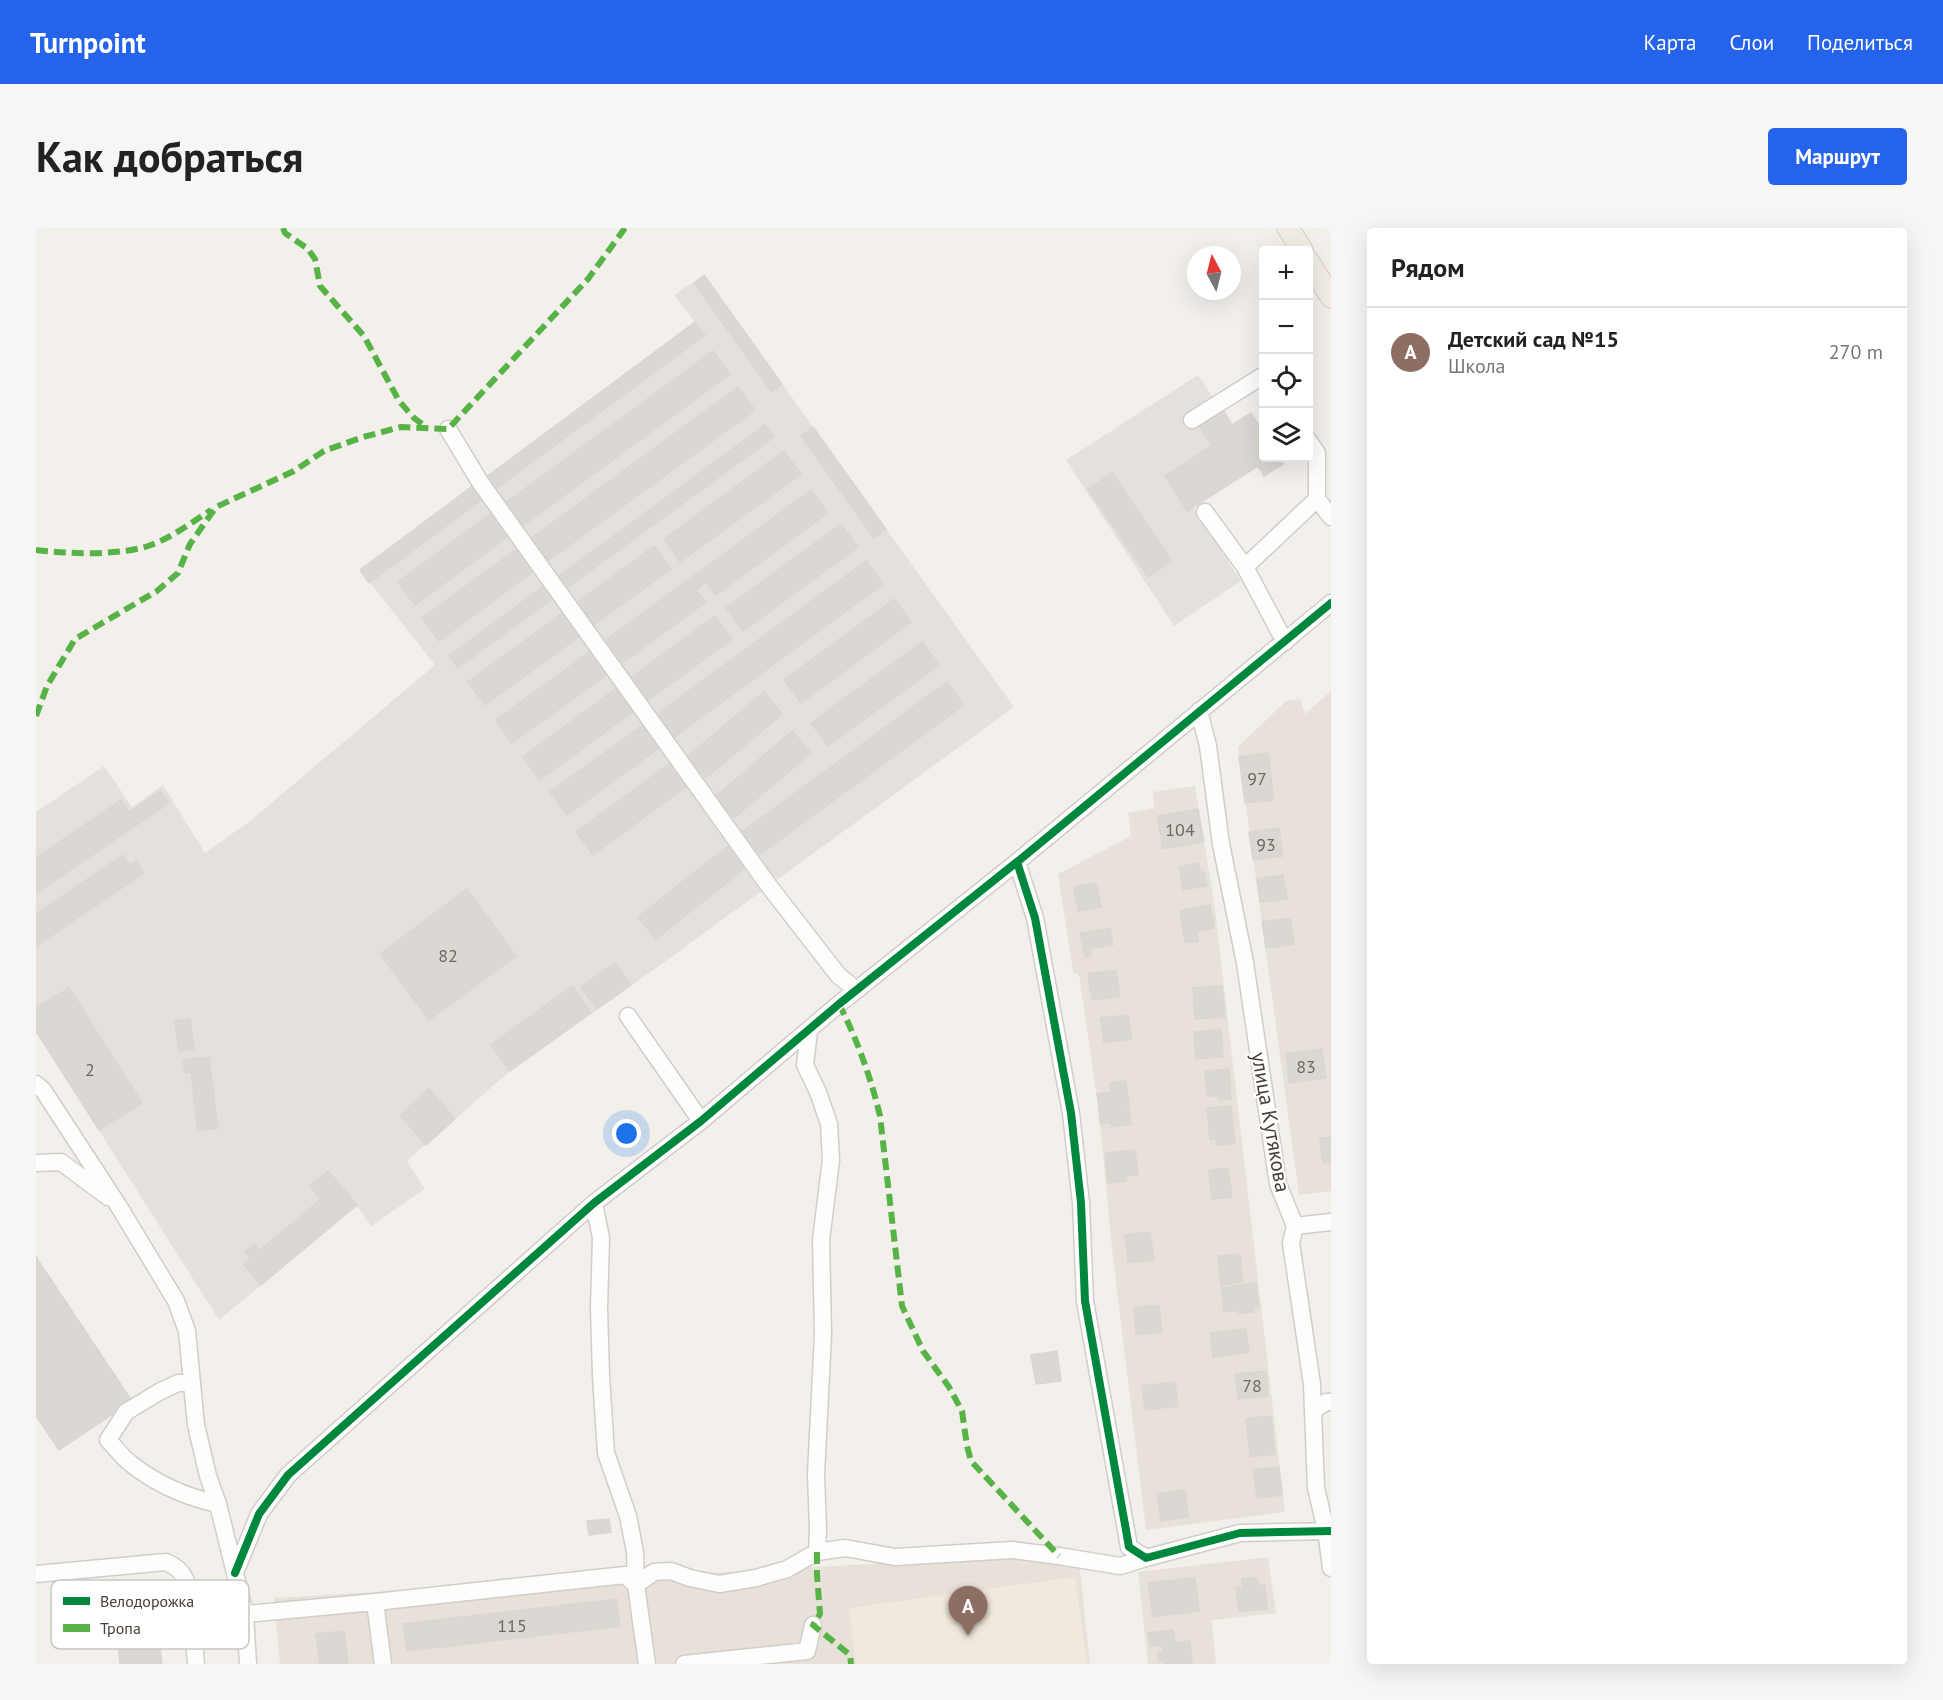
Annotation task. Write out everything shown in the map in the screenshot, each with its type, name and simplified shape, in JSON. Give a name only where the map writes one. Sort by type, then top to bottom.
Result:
[{"type":"main road","points":[[1288,228],[1299,246]]},
{"type":"main road","points":[[1313,269],[1331,297]]},
{"type":"street","points":[[1192,420],[1259,378]]},
{"type":"street","points":[[448,429],[480,482],[769,886],[838,975],[855,990]]},
{"type":"street","points":[[1313,448],[1317,453],[1317,498],[1331,517]]},
{"type":"street","points":[[1245,567],[1317,498]]},
{"type":"street","points":[[1205,512],[1245,567],[1286,642]]},
{"type":"street","points":[[235,1573],[259,1514],[288,1475],[594,1203],[700,1121],[855,990],[1017,862],[1331,603]]},
{"type":"street","name":"улица Кутякова","points":[[1199,711],[1208,746],[1221,844],[1245,963],[1278,1184],[1295,1227],[1291,1244],[1312,1384],[1316,1488],[1329,1531],[1331,1568]]},
{"type":"street","points":[[1017,862],[1035,918],[1071,1113],[1081,1203],[1085,1301],[1129,1548],[1146,1558]]},
{"type":"street","points":[[628,1016],[700,1121]]},
{"type":"street","points":[[809,1031],[805,1065],[818,1092],[829,1124],[831,1160],[821,1240],[823,1334],[816,1475],[817,1552]]},
{"type":"street","points":[[36,1084],[43,1090],[118,1205],[177,1301],[188,1331],[196,1425],[237,1580]]},
{"type":"street","points":[[36,1163],[61,1162],[118,1205]]},
{"type":"street","points":[[594,1203],[601,1238],[600,1364],[606,1453],[628,1516],[635,1552],[636,1585],[648,1664]]},
{"type":"street","points":[[1295,1227],[1331,1222]]},
{"type":"street","points":[[192,1383],[178,1383],[126,1412],[108,1440],[129,1463],[159,1483],[193,1498],[218,1503]]},
{"type":"street","points":[[1313,1411],[1326,1402],[1331,1402]]},
{"type":"street","points":[[636,1585],[654,1572],[671,1570],[690,1578],[718,1584],[756,1578],[787,1569],[817,1552],[845,1548],[895,1557],[1012,1550],[1120,1566],[1240,1533],[1329,1531]]},
{"type":"street","points":[[36,1574],[166,1562],[178,1567],[186,1580]]},
{"type":"street","points":[[249,1614],[625,1575],[636,1585]]},
{"type":"street","points":[[375,1602],[383,1664]]},
{"type":"street","points":[[684,1664],[807,1651],[813,1625]]},
{"type":"street","points":[[195,1649],[196,1664]]},
{"type":"street","points":[[247,1649],[248,1664]]},
{"type":"shaded area","points":[[704,275],[1014,707],[663,963],[510,1071],[407,1161],[425,1189],[371,1226],[357,1206],[219,1320],[36,1031],[36,812],[104,766],[132,807],[163,785],[205,853],[250,821],[435,665],[360,570],[695,322],[674,295]]},
{"type":"shaded area","points":[[1198,375],[1232,425],[1251,413],[1259,426],[1259,462],[1282,462],[1283,464],[1258,466],[1193,507],[1241,581],[1174,626],[1066,460]]},
{"type":"shaded area","points":[[1331,691],[1331,1191],[1299,1195],[1238,747],[1286,701],[1300,699],[1305,714]]},
{"type":"shaded area","points":[[1195,786],[1214,901],[1285,1512],[1146,1530],[1112,1249],[1099,1112],[1079,975],[1073,972],[1058,874],[1131,836],[1128,813],[1154,808],[1153,792]]},
{"type":"shaded area","points":[[1078,1552],[1090,1664],[280,1664],[274,1598]]},
{"type":"shaded area","points":[[1268,1557],[1276,1613],[1212,1620],[1216,1664],[1148,1664],[1138,1572]]},
{"type":"shaded area","points":[[1075,1577],[1087,1664],[856,1664],[849,1608]]},
{"type":"building","points":[[704,275],[782,384],[772,392],[694,283]]},
{"type":"building","points":[[695,322],[705,335],[494,490],[485,478]]},
{"type":"building","points":[[713,351],[730,374],[521,527],[504,504]]},
{"type":"building","points":[[738,387],[755,410],[545,563],[529,540]]},
{"type":"building","points":[[1223,410],[1232,425],[1251,413],[1259,425],[1259,462],[1282,462],[1283,464],[1264,476],[1258,466],[1187,511],[1165,476],[1212,446],[1199,425]]},
{"type":"building","points":[[765,425],[774,437],[564,590],[555,579]]},
{"type":"building","points":[[813,427],[886,529],[874,538],[801,436]]},
{"type":"building","points":[[784,451],[801,474],[680,562],[664,539]]},
{"type":"building","points":[[1112,473],[1172,561],[1148,577],[1088,489]]},
{"type":"building","points":[[474,485],[484,498],[369,583],[360,570]]},
{"type":"building","points":[[811,490],[828,513],[716,595],[706,582],[696,590],[706,602],[618,666],[602,643]]},
{"type":"building","points":[[493,512],[510,535],[415,605],[398,582]]},
{"type":"building","points":[[841,524],[858,547],[743,631],[726,608]]},
{"type":"building","points":[[654,546],[671,569],[591,627],[575,604]]},
{"type":"building","points":[[518,548],[534,571],[439,641],[422,618]]},
{"type":"building","points":[[866,561],[883,584],[673,738],[656,715]]},
{"type":"building","points":[[544,586],[553,598],[458,668],[449,656]]},
{"type":"building","points":[[894,599],[911,622],[801,703],[784,680]]},
{"type":"building","points":[[564,612],[581,635],[485,705],[468,682]]},
{"type":"building","points":[[715,616],[732,639],[646,702],[629,679]]},
{"type":"building","points":[[922,642],[939,665],[828,746],[811,723]]},
{"type":"building","points":[[591,651],[608,674],[512,743],[496,720]]},
{"type":"building","points":[[947,682],[964,705],[759,855],[742,832]]},
{"type":"building","points":[[618,687],[635,710],[540,780],[523,757]]},
{"type":"building","points":[[764,692],[782,714],[706,778],[687,757]]},
{"type":"building","points":[[646,723],[662,746],[567,815],[550,792]]},
{"type":"building","points":[[792,731],[811,753],[734,818],[716,796]]},
{"type":"building","points":[[1268,753],[1274,800],[1245,803],[1239,757]]},
{"type":"building","points":[[672,762],[688,785],[593,855],[576,832]]},
{"type":"building","points":[[160,791],[169,803],[36,893],[36,858],[121,800],[129,812]]},
{"type":"building","points":[[1198,809],[1204,842],[1163,849],[1157,816]]},
{"type":"building","points":[[1279,828],[1283,856],[1253,860],[1249,832]]},
{"type":"building","points":[[730,844],[748,866],[656,939],[638,917]]},
{"type":"building","points":[[123,855],[130,865],[136,861],[144,873],[36,946],[36,914]]},
{"type":"building","points":[[1199,863],[1200,872],[1204,872],[1207,886],[1183,890],[1179,867]]},
{"type":"building","points":[[1283,875],[1287,899],[1260,902],[1257,879]]},
{"type":"building","points":[[1096,883],[1101,907],[1078,911],[1074,887]]},
{"type":"building","points":[[467,889],[516,956],[429,1020],[380,954]]},
{"type":"building","points":[[1210,905],[1214,928],[1197,932],[1198,941],[1185,943],[1180,911]]},
{"type":"building","points":[[1290,918],[1294,944],[1266,948],[1262,922]]},
{"type":"building","points":[[1110,928],[1113,945],[1090,948],[1091,956],[1085,957],[1080,933]]},
{"type":"building","points":[[615,963],[631,985],[597,1009],[581,987]]},
{"type":"building","points":[[1116,970],[1120,996],[1092,1000],[1088,974]]},
{"type":"building","points":[[572,986],[591,1013],[510,1071],[491,1045]]},
{"type":"building","points":[[1222,986],[1225,1017],[1195,1019],[1193,988]]},
{"type":"building","points":[[69,988],[142,1103],[99,1130],[36,1031],[36,1008]]},
{"type":"building","points":[[1128,1015],[1132,1039],[1104,1043],[1100,1018]]},
{"type":"building","points":[[190,1019],[194,1049],[179,1052],[175,1021]]},
{"type":"building","points":[[1221,1029],[1223,1057],[1196,1059],[1194,1032]]},
{"type":"building","points":[[1322,1049],[1326,1078],[1289,1083],[1286,1054]]},
{"type":"building","points":[[209,1057],[218,1128],[198,1131],[191,1072],[185,1073],[183,1060]]},
{"type":"building","points":[[1229,1069],[1231,1099],[1219,1100],[1218,1096],[1207,1096],[1205,1071]]},
{"type":"building","points":[[1126,1081],[1129,1104],[1099,1108],[1097,1094],[1111,1092],[1110,1083]]},
{"type":"building","points":[[429,1089],[455,1119],[426,1145],[400,1115]]},
{"type":"building","points":[[1129,1106],[1131,1124],[1112,1127],[1111,1123],[1100,1124],[1099,1110]]},
{"type":"building","points":[[1231,1106],[1235,1144],[1217,1145],[1216,1139],[1210,1140],[1207,1108]]},
{"type":"building","points":[[1331,1137],[1331,1162],[1323,1163],[1320,1138]]},
{"type":"building","points":[[1135,1150],[1138,1175],[1126,1176],[1126,1181],[1108,1183],[1105,1153]]},
{"type":"building","points":[[1228,1168],[1232,1197],[1212,1199],[1209,1170]]},
{"type":"building","points":[[328,1171],[357,1205],[261,1285],[243,1264],[251,1258],[245,1251],[254,1244],[259,1251],[321,1199],[310,1186]]},
{"type":"building","points":[[1150,1232],[1154,1260],[1128,1263],[1125,1235]]},
{"type":"building","points":[[1240,1254],[1243,1282],[1221,1285],[1218,1256]]},
{"type":"building","points":[[36,1257],[132,1401],[59,1450],[36,1416]]},
{"type":"building","points":[[1256,1283],[1259,1307],[1254,1307],[1254,1312],[1238,1314],[1238,1310],[1224,1312],[1221,1288]]},
{"type":"building","points":[[1159,1305],[1162,1332],[1136,1335],[1134,1308]]},
{"type":"building","points":[[1246,1329],[1249,1352],[1213,1357],[1210,1333]]},
{"type":"building","points":[[1057,1351],[1061,1381],[1036,1384],[1031,1355]]},
{"type":"building","points":[[1266,1371],[1268,1396],[1238,1399],[1235,1374]]},
{"type":"building","points":[[1175,1382],[1178,1406],[1145,1410],[1142,1386]]},
{"type":"building","points":[[1271,1416],[1275,1454],[1250,1457],[1246,1419]]},
{"type":"building","points":[[1279,1467],[1282,1495],[1257,1498],[1253,1470]]},
{"type":"building","points":[[1185,1490],[1188,1517],[1161,1521],[1157,1494]]},
{"type":"building","points":[[609,1519],[611,1532],[589,1535],[587,1521]]},
{"type":"building","points":[[1195,1578],[1199,1611],[1153,1617],[1148,1583]]},
{"type":"building","points":[[1257,1578],[1258,1586],[1265,1585],[1267,1609],[1239,1611],[1236,1588],[1243,1587],[1242,1579]]},
{"type":"building","points":[[617,1599],[620,1626],[407,1651],[403,1624]]},
{"type":"building","points":[[1173,1630],[1175,1643],[1190,1641],[1192,1664],[1159,1662],[1158,1652],[1163,1652],[1162,1645],[1150,1646],[1148,1633]]},
{"type":"building","points":[[344,1631],[348,1664],[320,1664],[316,1634]]},
{"type":"building","points":[[118,1649],[160,1649],[162,1664],[120,1664]]},
{"type":"marked path","points":[[283,228],[285,233],[308,249],[315,259],[320,286],[364,336],[399,401],[414,418],[426,427]]},
{"type":"marked path","points":[[36,716],[47,686],[75,639],[157,591],[178,573],[190,544],[216,507],[294,471],[324,451],[363,437],[401,427],[448,429],[588,279],[625,228]]},
{"type":"marked path","points":[[36,550],[94,553],[139,549],[167,538],[211,510]]},
{"type":"marked path","points":[[839,1004],[863,1059],[880,1116],[902,1306],[923,1351],[949,1387],[962,1411],[971,1461],[1059,1556]]},
{"type":"marked path","points":[[817,1552],[820,1614],[813,1625],[850,1655],[851,1664]]},
{"type":"cycle path","points":[[235,1573],[259,1514],[288,1475],[594,1203],[701,1121],[839,1004],[1017,862],[1331,603]]},
{"type":"cycle path","points":[[1017,862],[1035,918],[1071,1113],[1081,1203],[1085,1301],[1129,1547],[1146,1558],[1240,1533],[1331,1531]]},
{"type":"place","name":"Детский сад №15","points":[[968,1636]]}]
